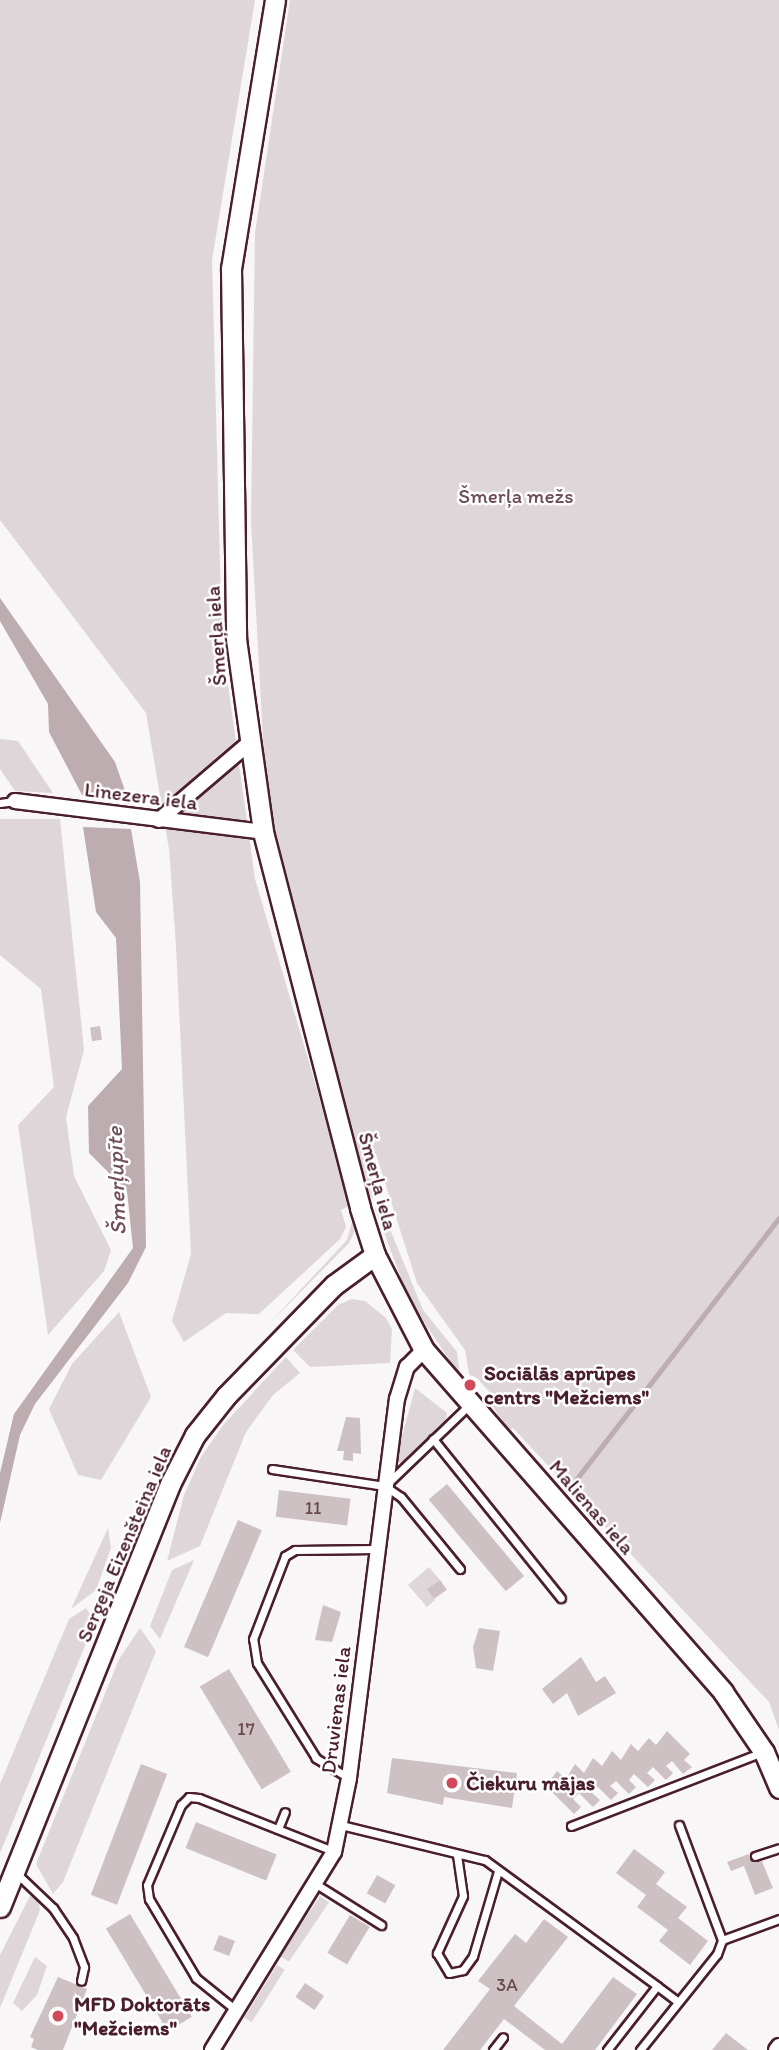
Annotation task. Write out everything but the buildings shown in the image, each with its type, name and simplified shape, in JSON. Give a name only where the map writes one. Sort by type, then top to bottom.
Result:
[{"type":"street","name":"Šmerļa iela","points":[[275,0],[231,268],[231,514],[236,639],[263,832],[375,1255]]},
{"type":"street","points":[[159,820],[249,743]]},
{"type":"street","name":"Linezera iela","points":[[7,802],[263,832]]},
{"type":"street","name":"Malienas iela","points":[[375,1255],[424,1350],[723,1692],[764,1752],[779,1787]]},
{"type":"street","name":"Sergeja Eizenšteina iela","points":[[0,1907],[170,1484],[195,1435],[217,1405],[315,1304],[375,1255]]},
{"type":"street","name":"Druvienas iela","points":[[212,2050],[334,1852],[349,1778],[399,1389],[407,1367],[424,1350]]},
{"type":"street","points":[[776,2050],[779,2046]]},
{"type":"lane","points":[[385,1486],[471,1404]]},
{"type":"lane","points":[[433,1439],[561,1598]]},
{"type":"lane","points":[[272,1469],[385,1486],[401,1497],[460,1569]]},
{"type":"lane","points":[[349,1778],[316,1758],[257,1663],[253,1639],[285,1556],[295,1550],[377,1549]]},
{"type":"lane","points":[[571,1826],[764,1752]]},
{"type":"lane","points":[[237,2011],[196,1978],[149,1899],[147,1885],[189,1797],[334,1852]]},
{"type":"lane","points":[[278,1829],[285,1812]]},
{"type":"lane","points":[[341,1825],[485,1860],[678,2001]]},
{"type":"lane","points":[[679,1825],[722,1940]]},
{"type":"lane","points":[[755,1856],[779,1848]]},
{"type":"lane","points":[[457,1855],[463,1896],[437,1952],[449,1973],[463,1970],[473,1956],[498,1871]]},
{"type":"lane","points":[[14,1871],[31,1882],[73,1938],[84,1967],[81,1981]]},
{"type":"lane","points":[[316,1884],[381,1925]]},
{"type":"lane","points":[[640,2050],[722,1940],[779,1919]]},
{"type":"lane","points":[[607,2050],[657,1986]]},
{"type":"lane","points":[[493,2050],[503,2037]]},
{"type":"green space","points":[[0,0],[255,0],[212,260],[222,642],[255,879],[351,1205],[341,1210],[346,1227],[340,1239],[259,1314],[226,1313],[184,1342],[172,1321],[191,1254],[176,946],[169,849],[146,713],[0,520]]},
{"type":"green space","name":"Šmerļa mežs","points":[[290,0],[779,0],[779,1730],[769,1702],[513,1428],[509,1431],[489,1401],[493,1396],[478,1379],[470,1379],[465,1350],[417,1283],[376,1154],[367,1157],[377,1196],[371,1198],[268,827],[251,522],[255,233]]},
{"type":"green space","points":[[0,739],[18,741],[53,793],[15,791],[0,769]]},
{"type":"green space","points":[[0,819],[60,819],[84,1050],[66,1117],[74,1176],[111,1250],[104,1271],[48,1335],[18,1125],[54,1087],[41,989],[0,955]]},
{"type":"green space","points":[[381,1207],[423,1310],[457,1352],[460,1376],[409,1299],[375,1209]]},
{"type":"green space","points":[[354,1215],[357,1226],[349,1243],[266,1327],[347,1240]]},
{"type":"green space","points":[[352,1299],[365,1301],[386,1318],[392,1329],[390,1363],[310,1367],[293,1350],[338,1305]]},
{"type":"green space","points":[[119,1312],[151,1397],[101,1480],[78,1475],[49,1409],[72,1364]]},
{"type":"green space","points":[[286,1357],[300,1373],[273,1395],[246,1432],[200,1546],[167,1561],[184,1495],[201,1457],[224,1424]]},
{"type":"green space","points":[[415,1388],[447,1413],[446,1419],[403,1463],[395,1463]]},
{"type":"green space","points":[[108,1528],[111,1548],[96,1590],[71,1609]]},
{"type":"green space","points":[[194,1560],[160,1639],[150,1626],[172,1570]]},
{"type":"green space","points":[[429,1567],[440,1580],[427,1590],[435,1600],[427,1607],[408,1585]]},
{"type":"green space","points":[[86,1608],[95,1621],[0,1853],[0,1784],[69,1619]]},
{"type":"green space","points":[[140,1628],[156,1651],[63,1882],[53,1894],[36,1864],[119,1659]]},
{"type":"green space","points":[[30,1896],[38,1899],[40,1910],[0,2008],[0,1955]]},
{"type":"green space","points":[[320,1896],[329,1902],[289,1962],[280,1956]]},
{"type":"green space","points":[[35,1957],[47,1966],[37,1995],[22,2011],[13,2003]]},
{"type":"green space","points":[[277,1965],[285,1970],[252,2022],[244,2018]]},
{"type":"shaded area","points":[[0,598],[115,762],[129,802],[82,795],[49,732],[48,704],[0,621]]},
{"type":"shaded area","points":[[83,827],[131,829],[140,882],[146,1247],[128,1283],[35,1404],[20,1435],[0,1523],[0,1473],[14,1414],[133,1248],[127,1191],[89,1153],[88,1106],[122,1069],[116,938],[96,912]]},
{"type":"waterway","points":[[568,1490],[779,1218]]},
{"type":"place","name":"Sociālās aprūpes centrs \"Mežciems\"","points":[[470,1385]]},
{"type":"place","name":"Čiekuru mājas","points":[[452,1783]]},
{"type":"place","name":"MFD Doktorāts \"Mežciems\"","points":[[58,2016]]},
{"type":"water label","name":"Šmerļupīte","points":[[116,1181]]}]
